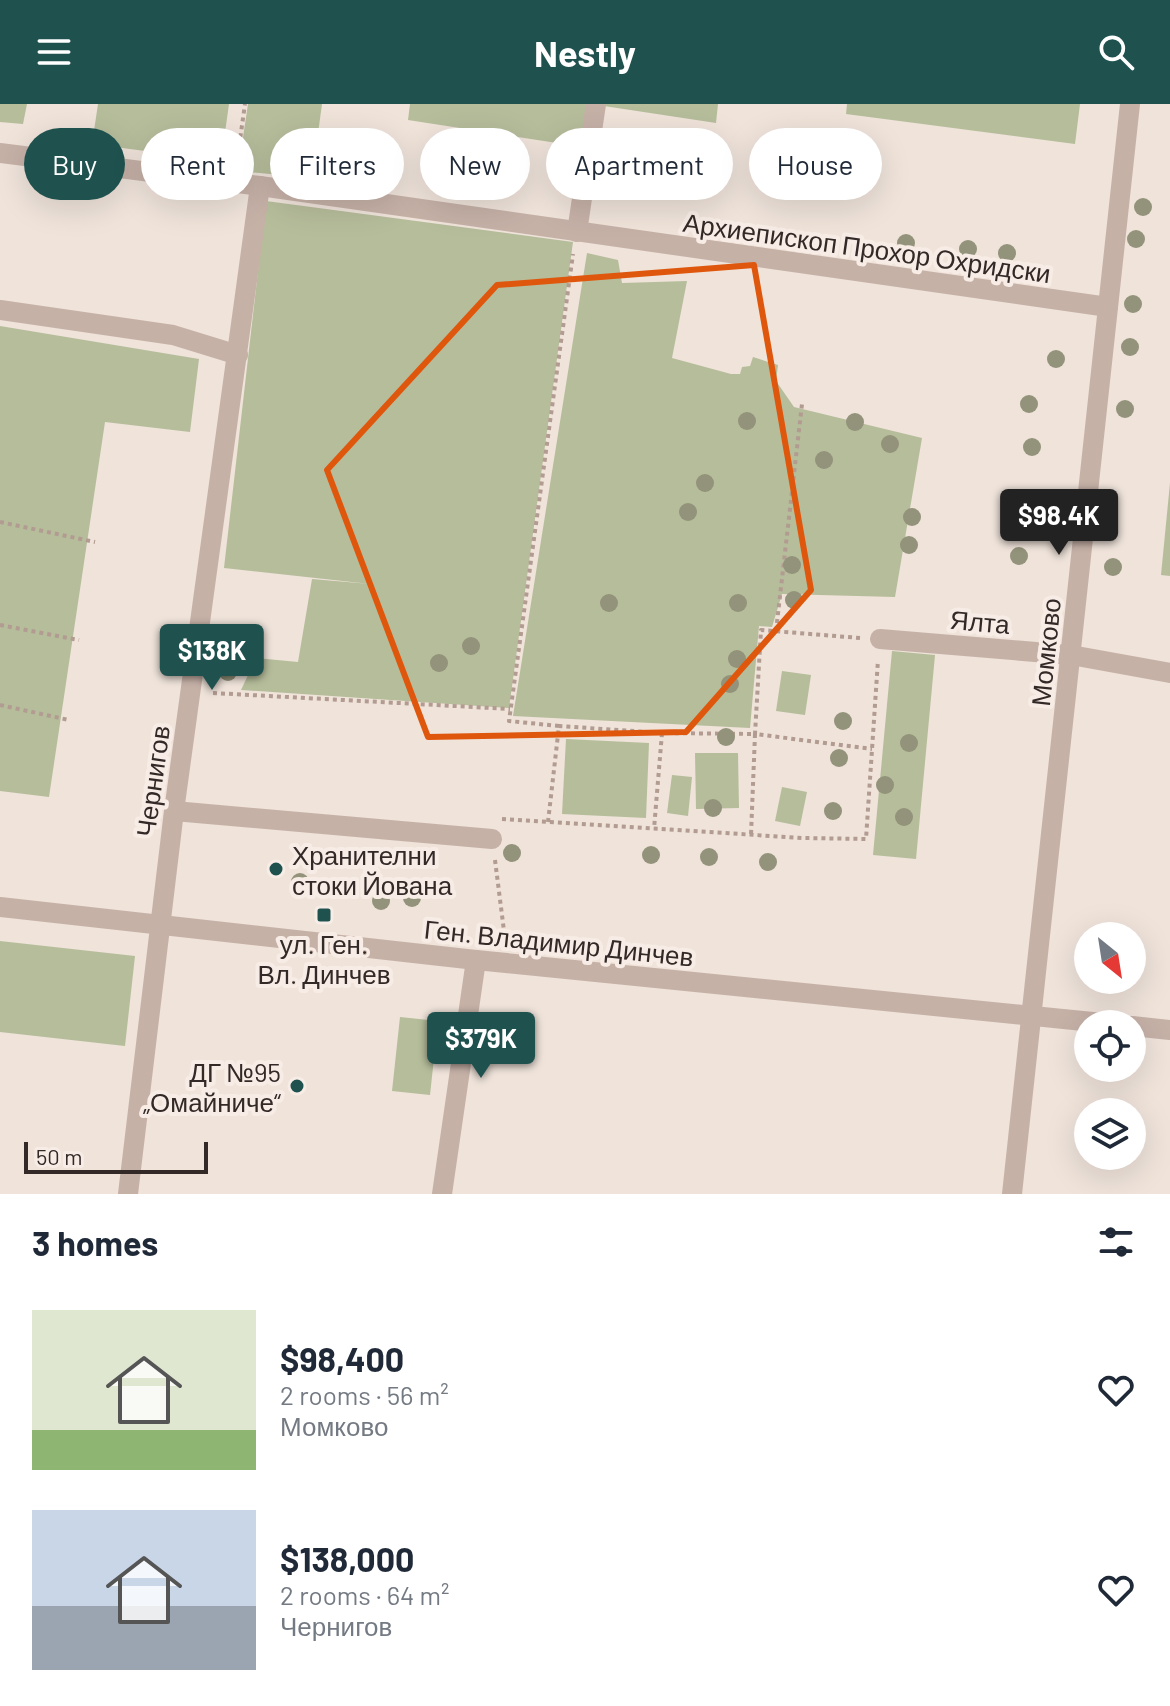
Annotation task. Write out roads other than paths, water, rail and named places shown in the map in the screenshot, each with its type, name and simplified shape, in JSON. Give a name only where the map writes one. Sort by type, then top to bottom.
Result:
[{"type":"street","points":[[577,232],[596,104]]},
{"type":"street","name":"Момково","points":[[1012,1194],[1130,104]]},
{"type":"street","name":"Архиепископ Прохор Охридски","points":[[0,153],[260,186],[1108,307]]},
{"type":"street","name":"Чернигов","points":[[128,1194],[159,925],[260,186]]},
{"type":"street","points":[[0,310],[173,335],[238,355]]},
{"type":"street","name":"Ялта","points":[[880,639],[1071,655],[1170,673]]},
{"type":"street","points":[[174,811],[492,839]]},
{"type":"street","name":"Ген. Владимир Динчев","points":[[0,907],[476,960],[1074,1020]]},
{"type":"street","points":[[442,1194],[476,960]]},
{"type":"street","points":[[1146,1027],[1170,1030]]},
{"type":"place","name":"Хранителни стоки Йована","points":[[276,869]]},
{"type":"place","name":"ул. Ген. Вл. Динчев","points":[[324,915]]},
{"type":"place","name":"ДГ №95 „Омайниче“","points":[[297,1086]]}]
